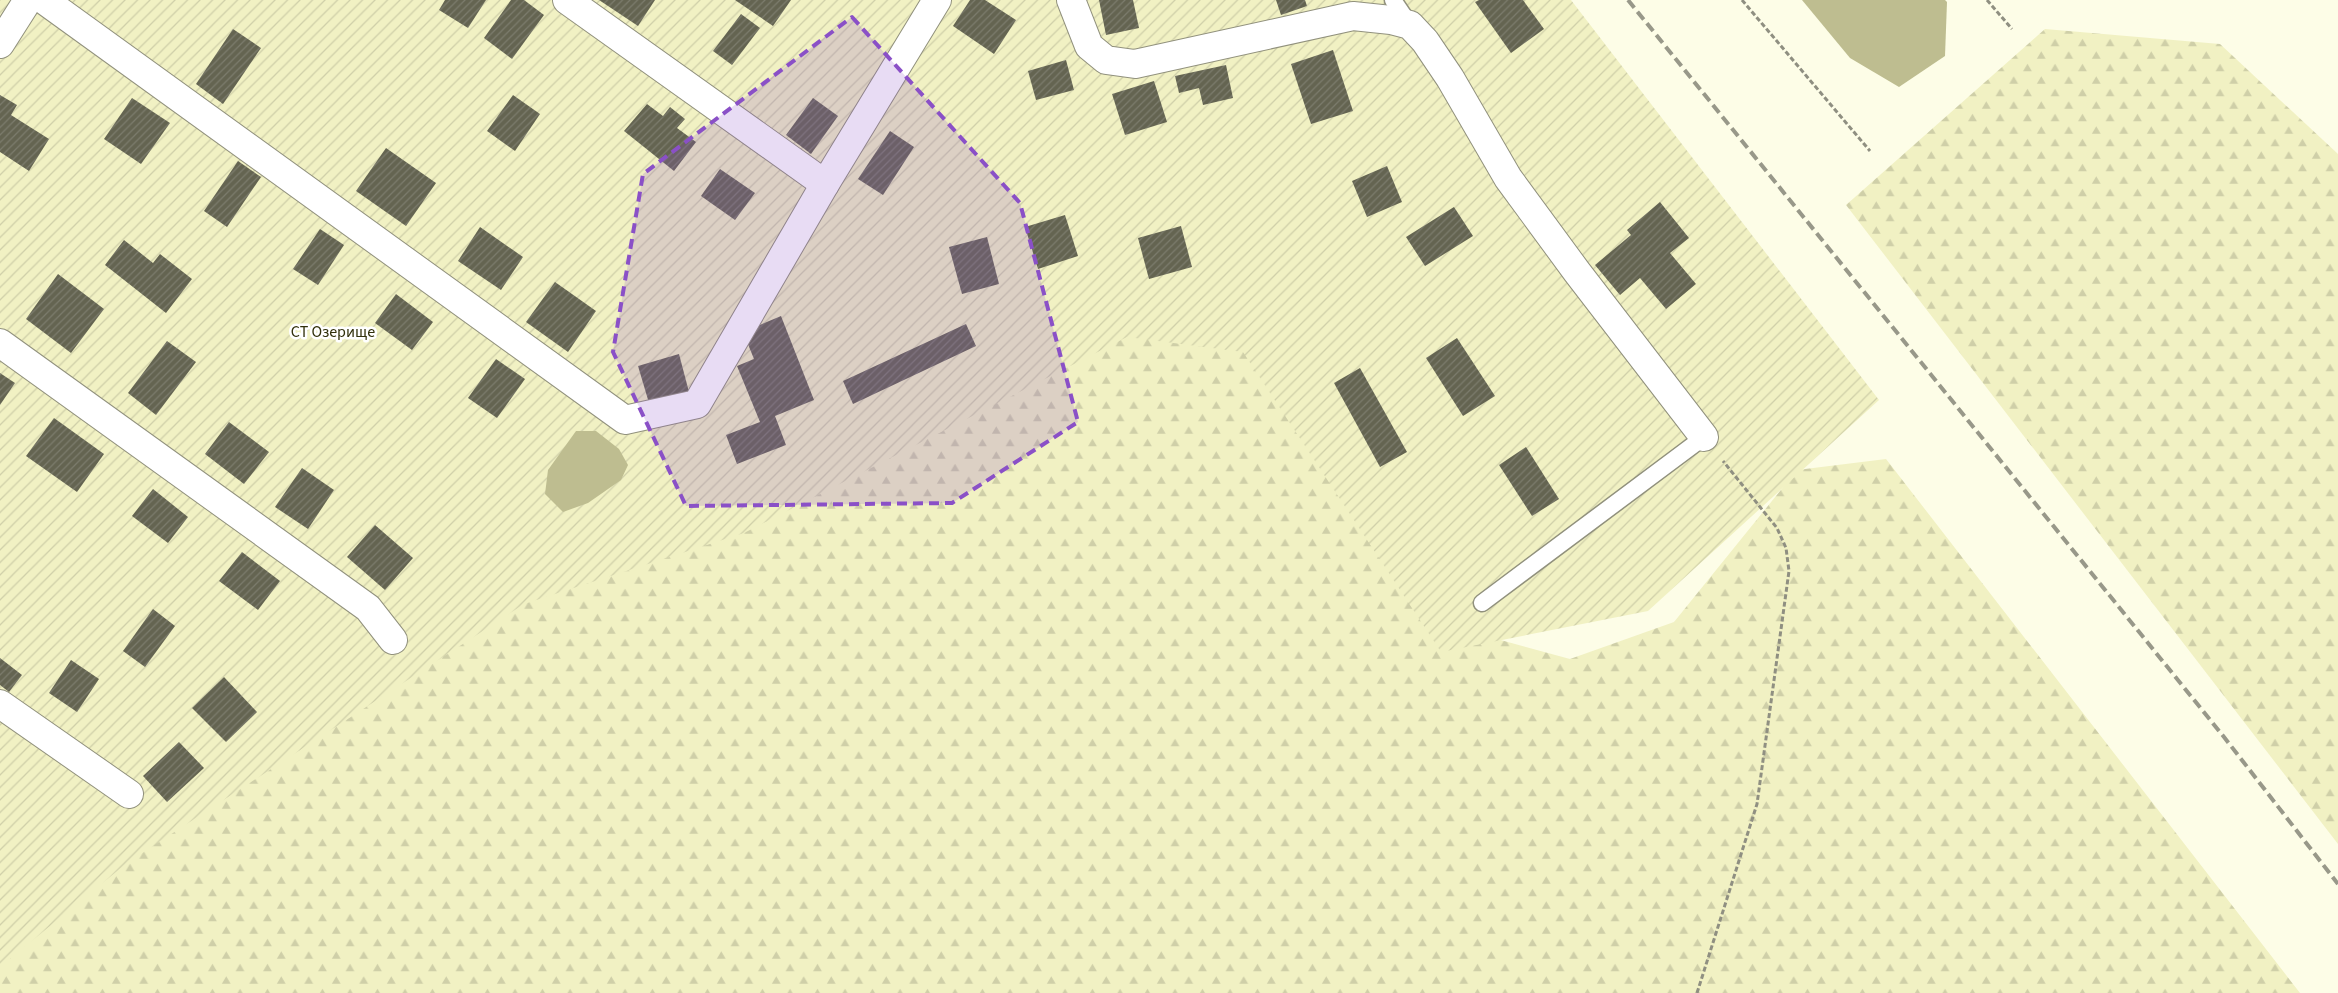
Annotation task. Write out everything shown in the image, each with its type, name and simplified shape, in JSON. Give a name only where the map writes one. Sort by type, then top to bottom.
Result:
[{"type":"street","points":[[0,44],[28,0]]},
{"type":"street","points":[[44,0],[625,420],[697,404],[825,184],[937,0]]},
{"type":"street","points":[[567,0],[825,184]]},
{"type":"street","points":[[1071,0],[1089,46],[1106,60],[1136,64],[1352,16],[1391,20],[1410,25],[1425,41],[1450,78],[1508,178],[1577,272],[1704,437]]},
{"type":"street","points":[[0,343],[368,608],[393,640]]},
{"type":"street","points":[[0,704],[129,794]]},
{"type":"lane","points":[[1393,0],[1410,25]]},
{"type":"lane","points":[[1482,603],[1704,437]]},
{"type":"path","points":[[1742,0],[1870,151]]},
{"type":"path","points":[[1988,0],[2012,29]]},
{"type":"path","points":[[1696,993],[1757,804],[1789,571],[1786,548],[1777,528],[1704,437]]},
{"type":"highlighted area","points":[[852,17],[1020,203],[1078,422],[952,503],[686,506],[613,352],[643,174]]},
{"type":"green space","name":"СТ Озерище","points":[[0,0],[1571,0],[1879,400],[1648,611],[1441,652],[1243,352],[1127,337],[744,533],[524,604],[127,863],[0,967]]},
{"type":"green space","points":[[2045,29],[2220,44],[2338,154],[2338,844],[1846,205]]},
{"type":"green space","points":[[1127,323],[1249,334],[1446,625],[1570,659],[1674,622],[1797,470],[1886,459],[2300,993],[0,993],[0,948],[515,589]]},
{"type":"shaded area","points":[[1802,0],[1945,0],[1947,2],[1945,56],[1899,87],[1850,58]]},
{"type":"shaded area","points":[[576,431],[596,431],[619,449],[628,465],[621,480],[588,503],[563,512],[545,494],[548,470]]},
{"type":"building","points":[[445,0],[486,0],[468,28],[439,10]]},
{"type":"building","points":[[511,0],[524,0],[544,15],[512,59],[484,38]]},
{"type":"building","points":[[599,0],[655,0],[638,26]]},
{"type":"building","points":[[735,0],[791,0],[773,26]]},
{"type":"building","points":[[970,0],[985,0],[1016,20],[994,54],[953,26]]},
{"type":"building","points":[[1099,0],[1133,0],[1139,28],[1106,35]]},
{"type":"building","points":[[1276,0],[1305,0],[1307,6],[1281,15]]},
{"type":"building","points":[[1479,0],[1523,0],[1544,29],[1511,53],[1475,2]]},
{"type":"building","points":[[741,14],[760,28],[732,65],[713,51]]},
{"type":"building","points":[[233,29],[261,48],[223,104],[196,84]]},
{"type":"building","points":[[1333,50],[1353,111],[1311,124],[1291,64]]},
{"type":"building","points":[[1066,60],[1074,90],[1036,100],[1028,71]]},
{"type":"building","points":[[1226,65],[1233,98],[1203,105],[1199,88],[1179,93],[1175,76]]},
{"type":"building","points":[[1154,81],[1167,122],[1125,135],[1112,94]]},
{"type":"building","points":[[0,95],[17,105],[11,115],[49,139],[29,171],[0,152]]},
{"type":"building","points":[[513,95],[540,114],[515,151],[487,131]]},
{"type":"building","points":[[132,98],[170,123],[141,164],[104,139]]},
{"type":"building","points":[[813,98],[838,116],[811,154],[786,135]]},
{"type":"building","points":[[647,104],[663,116],[670,107],[685,119],[677,128],[696,142],[674,171],[624,131]]},
{"type":"building","points":[[890,131],[914,147],[883,195],[858,179]]},
{"type":"building","points":[[386,148],[436,183],[406,226],[356,191]]},
{"type":"building","points":[[238,161],[261,177],[227,227],[204,211]]},
{"type":"building","points":[[1387,166],[1402,202],[1367,217],[1352,181]]},
{"type":"building","points":[[720,169],[755,193],[735,220],[701,196]]},
{"type":"building","points":[[1660,202],[1689,238],[1670,253],[1696,284],[1666,309],[1640,278],[1620,295],[1595,265],[1631,235],[1627,230]]},
{"type":"building","points":[[1454,207],[1473,236],[1425,266],[1406,237]]},
{"type":"building","points":[[1065,215],[1078,256],[1038,269],[1025,227]]},
{"type":"building","points":[[1181,226],[1192,267],[1149,279],[1138,238]]},
{"type":"building","points":[[480,227],[523,257],[501,290],[458,261]]},
{"type":"building","points":[[320,229],[344,245],[318,285],[293,269]]},
{"type":"building","points":[[987,237],[999,284],[962,294],[949,247]]},
{"type":"building","points":[[124,240],[153,263],[160,254],[192,279],[166,313],[105,265]]},
{"type":"building","points":[[58,274],[104,309],[71,353],[26,319]]},
{"type":"building","points":[[555,282],[596,311],[568,352],[526,322]]},
{"type":"building","points":[[396,294],[433,322],[412,350],[375,323]]},
{"type":"building","points":[[781,316],[814,400],[775,416],[786,445],[737,464],[726,435],[760,422],[737,366],[754,359],[743,332]]},
{"type":"building","points":[[966,324],[976,346],[853,404],[843,381]]},
{"type":"building","points":[[1457,338],[1495,396],[1463,416],[1426,358]]},
{"type":"building","points":[[167,341],[196,362],[156,415],[128,393]]},
{"type":"building","points":[[679,354],[689,392],[649,403],[638,366]]},
{"type":"building","points":[[496,359],[525,379],[497,418],[468,398]]},
{"type":"building","points":[[1360,368],[1407,452],[1380,467],[1334,383]]},
{"type":"building","points":[[0,373],[15,383],[0,405]]},
{"type":"building","points":[[54,418],[104,454],[77,492],[26,456]]},
{"type":"building","points":[[229,422],[269,452],[244,484],[205,454]]},
{"type":"building","points":[[1526,447],[1559,499],[1532,516],[1499,465]]},
{"type":"building","points":[[302,468],[334,490],[308,529],[275,507]]},
{"type":"building","points":[[153,489],[188,517],[168,543],[132,516]]},
{"type":"building","points":[[375,525],[413,558],[385,590],[347,557]]},
{"type":"building","points":[[242,552],[280,581],[258,610],[219,581]]},
{"type":"building","points":[[153,609],[175,626],[145,667],[123,651]]},
{"type":"building","points":[[0,658],[22,675],[9,692],[0,685]]},
{"type":"building","points":[[71,660],[99,679],[77,712],[49,693]]},
{"type":"building","points":[[224,677],[257,712],[226,742],[192,708]]},
{"type":"building","points":[[179,742],[204,768],[167,802],[143,776]]},
{"type":"railway","points":[[1628,0],[2224,737],[2338,884]]}]
